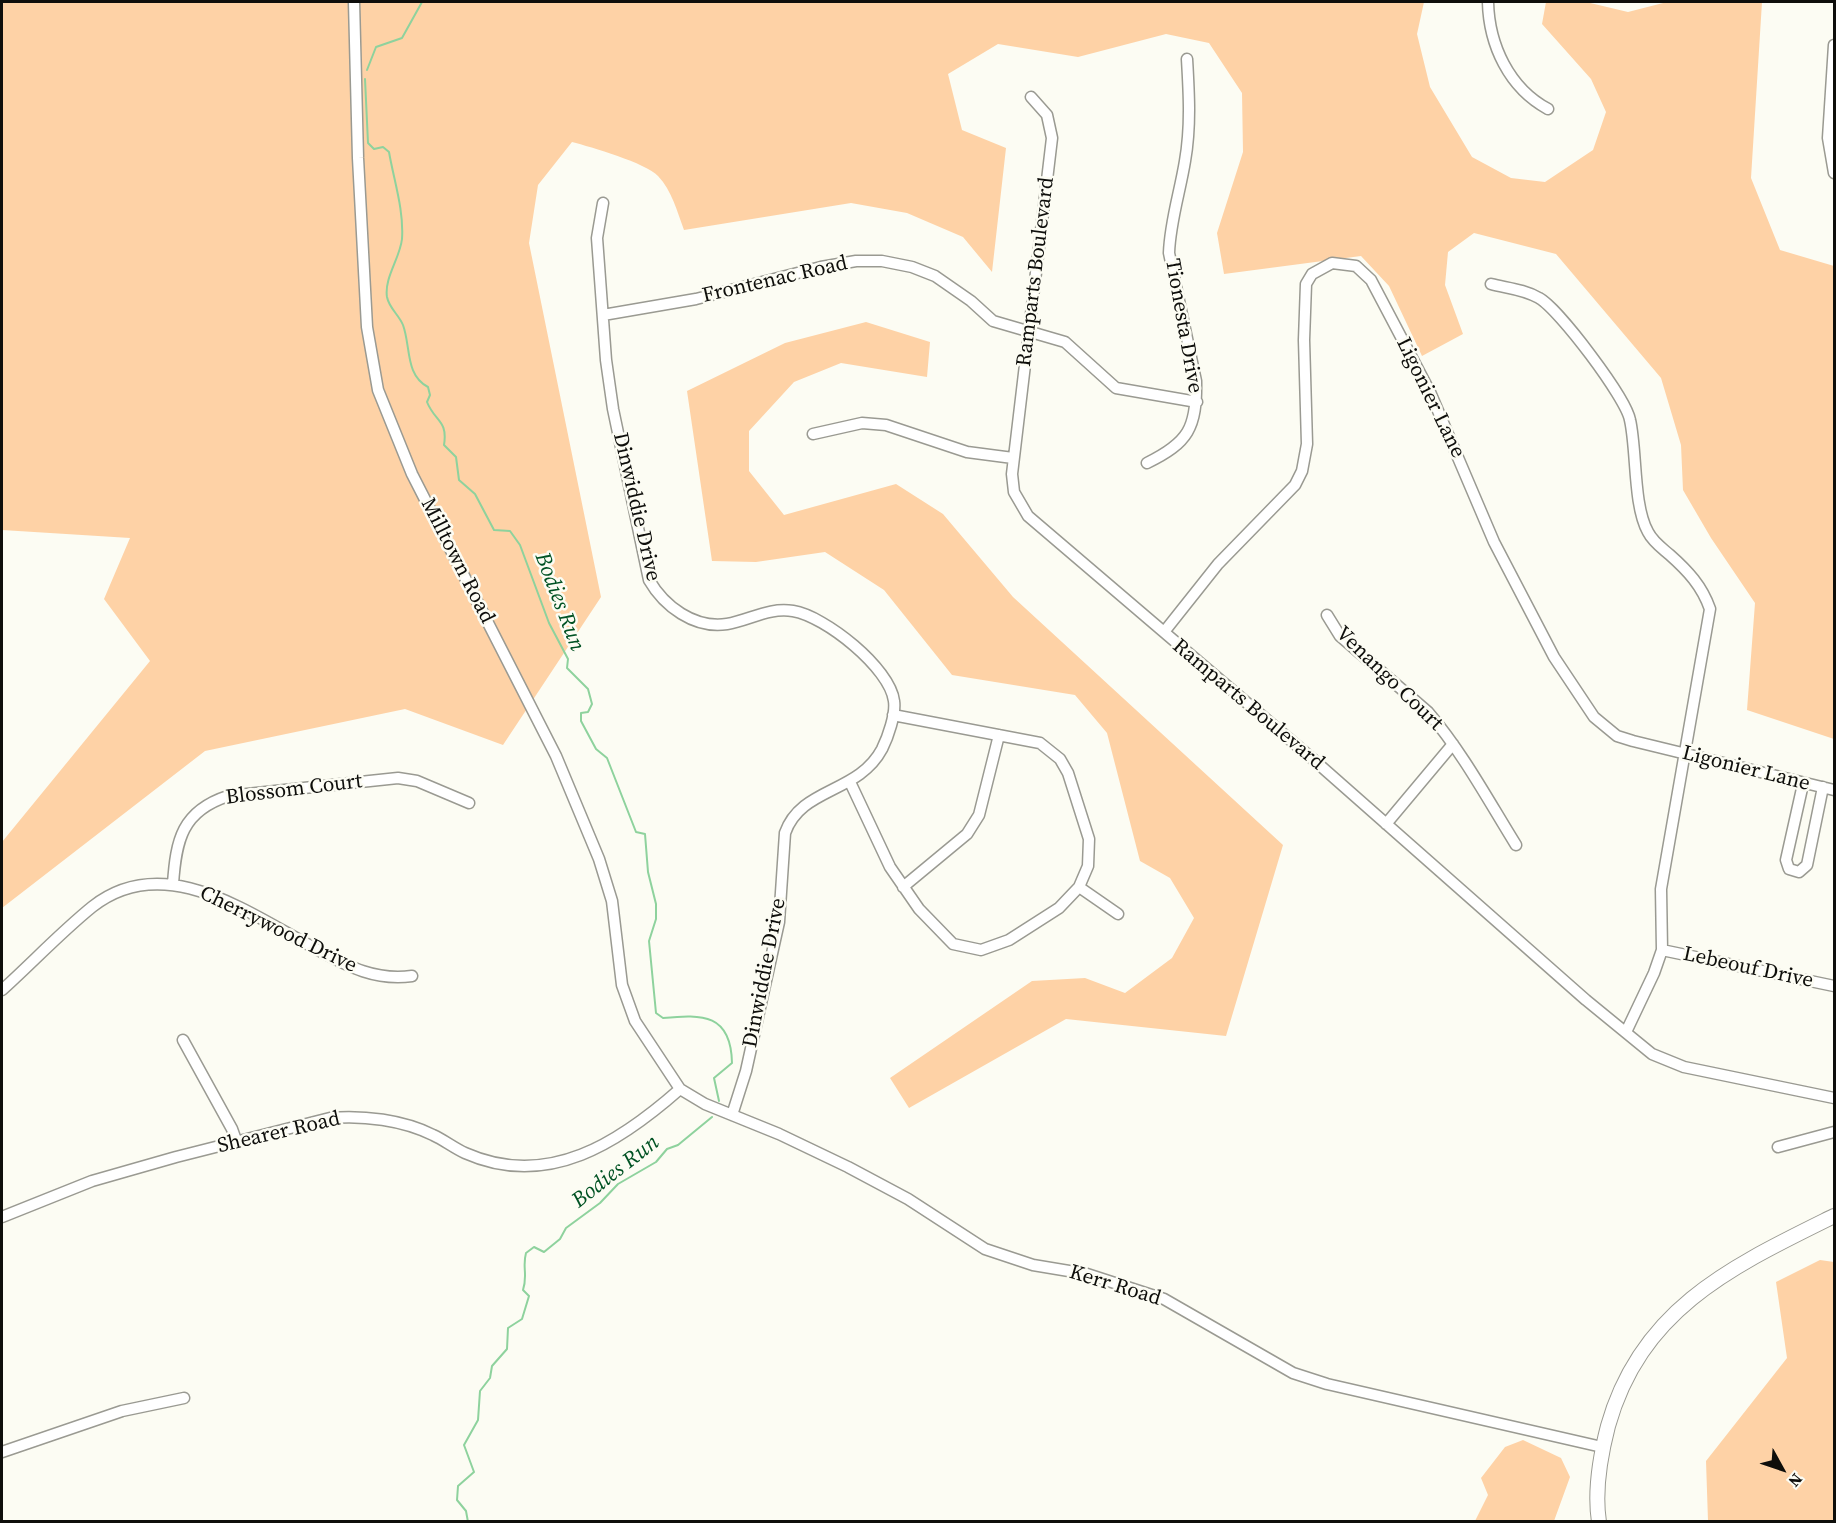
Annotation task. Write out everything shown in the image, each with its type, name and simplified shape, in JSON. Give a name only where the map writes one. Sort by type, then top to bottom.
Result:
[{"type":"main road","points":[[1599,1521],[1599,1475],[1602,1447],[1614,1404],[1639,1355],[1670,1316],[1703,1287],[1729,1270],[1834,1216]]},
{"type":"street","name":"Milltown Road","points":[[354,2],[358,158],[367,327],[378,390],[412,474],[556,756],[599,859],[612,901],[622,984],[635,1021],[680,1089]]},
{"type":"street","points":[[1488,2],[1489,29],[1503,60],[1528,98],[1548,109]]},
{"type":"street","points":[[1834,45],[1828,138],[1834,173]]},
{"type":"street","name":"Tionesta Drive","points":[[1147,463],[1172,450],[1188,432],[1197,402],[1196,381],[1169,253],[1170,234],[1185,160],[1190,116],[1187,59]]},
{"type":"street","name":"Ramparts Boulevard","points":[[1031,97],[1047,115],[1052,138],[1013,458],[1014,492],[1028,516],[1652,1054],[1684,1068],[1834,1098]]},
{"type":"street","name":"Dinwiddie Drive","points":[[603,203],[597,238],[606,360],[613,410],[649,580],[658,595],[687,617],[704,622],[726,624],[771,611],[792,610],[811,615],[875,666],[887,680],[895,703],[882,749],[867,769],[850,782],[812,800],[802,807],[789,822],[785,833],[779,922],[751,1050],[732,1115]]},
{"type":"street","name":"Frontenac Road","points":[[603,315],[696,299],[821,267],[856,261],[882,261],[912,267],[935,276],[971,301],[993,321],[1065,342],[1074,348],[1105,381],[1116,388],[1197,402]]},
{"type":"street","name":"Ligonier Lane","points":[[1164,632],[1218,564],[1295,485],[1302,471],[1307,444],[1304,340],[1306,284],[1312,274],[1332,263],[1356,266],[1371,280],[1430,392],[1494,542],[1518,590],[1554,657],[1599,721],[1617,735],[1803,784],[1834,790]]},
{"type":"street","points":[[1491,284],[1529,293],[1541,299],[1572,333],[1624,402],[1630,417],[1634,467],[1643,520],[1648,533],[1695,580],[1707,599],[1710,609],[1710,623],[1661,889],[1662,950],[1654,974],[1626,1032]]},
{"type":"street","points":[[813,434],[862,423],[886,425],[967,452],[1013,458]]},
{"type":"street","name":"Venango Court","points":[[1327,615],[1340,636],[1428,712],[1478,780],[1516,845]]},
{"type":"street","points":[[850,782],[890,867],[936,930],[953,944],[981,950],[993,947],[1019,934],[1059,908],[1079,887],[1088,866],[1089,839],[1068,773],[1060,759],[1040,743],[893,715]]},
{"type":"street","points":[[903,887],[967,834],[979,815],[999,735]]},
{"type":"street","name":"Venango Court","points":[[1386,824],[1452,744]]},
{"type":"street","name":"Blossom Court","points":[[173,884],[176,849],[189,821],[210,802],[228,796],[398,778],[417,781],[468,803]]},
{"type":"street","points":[[1803,784],[1786,860],[1789,869],[1799,872],[1807,866],[1823,788]]},
{"type":"street","name":"Cherrywood Drive","points":[[2,990],[94,906],[131,888],[156,882],[189,886],[214,896],[358,969],[391,979],[412,976]]},
{"type":"street","points":[[1079,887],[1118,914]]},
{"type":"street","name":"Lebeouf Drive","points":[[1662,950],[1834,986]]},
{"type":"street","points":[[183,1040],[232,1129],[237,1143]]},
{"type":"street","name":"Kerr Road","points":[[680,1089],[705,1104],[848,1167],[908,1199],[985,1249],[1033,1265],[1087,1274],[1164,1299],[1293,1373],[1327,1384],[1602,1447]]},
{"type":"street","name":"Shearer Road","points":[[2,1216],[92,1181],[176,1156],[237,1143],[330,1118],[352,1116],[377,1119],[432,1134],[466,1153],[483,1159],[518,1166],[555,1165],[627,1132],[680,1089]]},
{"type":"street","points":[[1778,1147],[1834,1132]]},
{"type":"street","points":[[2,1452],[122,1411],[184,1398]]},
{"type":"shaded area","points":[[2,2],[1424,2],[1417,34],[1430,87],[1472,157],[1511,178],[1545,182],[1593,150],[1606,112],[1591,79],[1542,24],[1546,2],[1586,2],[1628,12],[1667,2],[1762,2],[1751,178],[1780,250],[1834,266],[1834,739],[1747,710],[1755,603],[1711,538],[1683,490],[1681,445],[1661,378],[1556,254],[1474,233],[1448,252],[1445,285],[1463,334],[1422,356],[1389,286],[1361,256],[1224,274],[1217,233],[1243,152],[1242,93],[1209,43],[1166,34],[1078,57],[998,44],[948,74],[962,130],[1006,148],[992,272],[963,237],[907,213],[851,203],[684,230],[671,195],[652,171],[631,161],[572,142],[538,185],[529,243],[601,597],[503,745],[405,709],[205,751],[2,908],[2,842],[150,661],[104,599],[130,538],[2,530]]},
{"type":"shaded area","points":[[866,322],[930,342],[927,377],[841,363],[794,382],[749,431],[749,471],[784,515],[896,484],[943,514],[1013,597],[1283,845],[1226,1036],[1066,1019],[909,1108],[890,1078],[1032,981],[1085,978],[1125,993],[1172,958],[1194,918],[1170,878],[1140,861],[1107,733],[1075,695],[952,675],[884,590],[825,552],[756,562],[712,561],[687,391],[785,343]]},
{"type":"shaded area","points":[[1820,1260],[1834,1262],[1834,1521],[1708,1521],[1706,1461],[1787,1358],[1776,1282]]},
{"type":"shaded area","points":[[1523,1440],[1561,1458],[1570,1477],[1554,1521],[1475,1521],[1488,1495],[1481,1478],[1505,1447]]},
{"type":"waterway","name":"Bodies Run","points":[[367,70],[376,47],[402,38],[422,2]]},
{"type":"waterway","name":"Bodies Run","points":[[365,79],[368,143],[374,149],[383,147],[389,152],[402,217],[402,239],[388,283],[388,301],[403,325],[412,368],[421,382],[428,387],[430,395],[427,402],[444,431],[444,445],[456,457],[459,480],[475,494],[494,530],[510,531],[520,545],[549,623],[568,659],[567,668],[588,689],[592,704],[588,712],[581,713],[581,721],[596,749],[607,758],[636,832],[645,834],[648,872],[656,904],[656,919],[649,941],[656,1013],[663,1018],[691,1016],[702,1018],[720,1026],[730,1047],[732,1063],[714,1078],[719,1101]]},
{"type":"waterway","name":"Bodies Run","points":[[468,1522],[466,1511],[457,1500],[458,1486],[474,1472],[464,1445],[478,1420],[480,1391],[490,1378],[492,1366],[507,1349],[508,1328],[522,1319],[529,1296],[523,1290],[526,1253],[534,1247],[544,1252],[560,1239],[566,1228],[600,1203],[618,1184],[656,1162],[667,1149],[678,1145],[712,1117]]}]
